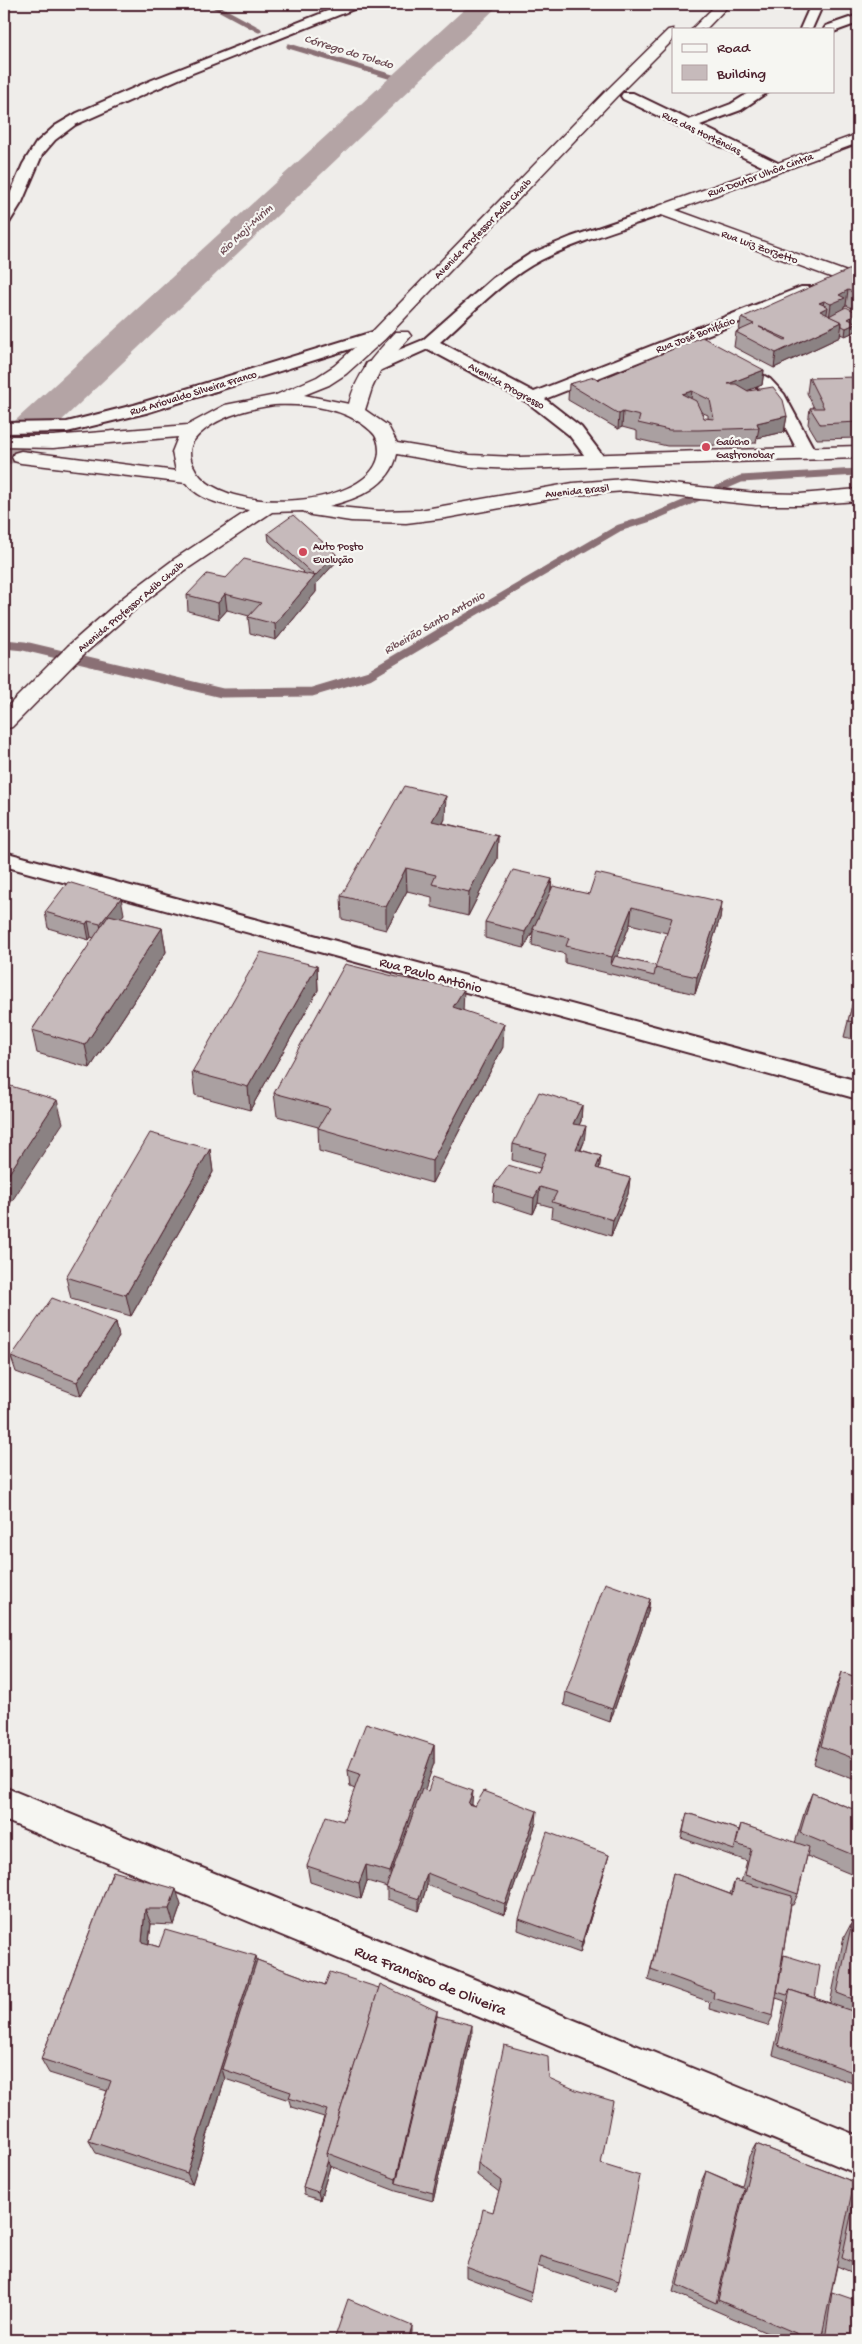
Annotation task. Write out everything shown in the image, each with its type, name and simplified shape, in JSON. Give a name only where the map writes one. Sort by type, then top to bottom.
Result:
[{"type":"main road","points":[[699,28],[724,4]]},
{"type":"main road","name":"Avenida Professor Adib Chaib","points":[[276,400],[323,381],[340,370],[379,335],[611,94],[672,34]]},
{"type":"main road","points":[[577,152],[628,96],[672,54]]},
{"type":"main road","name":"Rua Doutor Ulhôa Cintra","points":[[662,210],[858,138]]},
{"type":"main road","name":"Rua Luiz Zorzetto","points":[[662,210],[858,282]]},
{"type":"main road","name":"Rua José Bonifácio","points":[[843,276],[858,270]]},
{"type":"main road","points":[[356,412],[361,389],[373,367],[414,324]]},
{"type":"main road","points":[[276,400],[304,400],[356,412],[379,428],[386,437],[389,447],[387,463],[375,478],[355,491],[328,501],[297,506],[244,504],[222,498],[204,489],[191,478],[182,462],[182,446],[193,430],[208,419],[228,410],[276,400]]},
{"type":"main road","points":[[4,441],[53,442],[193,430]]},
{"type":"main road","name":"Avenida Brasil","points":[[389,447],[470,460],[520,463],[858,452]]},
{"type":"main road","points":[[4,456],[37,458],[191,478]]},
{"type":"main road","name":"Avenida Brasil","points":[[297,506],[370,517],[418,516],[577,488],[626,485],[675,488],[742,498],[786,500],[858,495]]},
{"type":"main road","name":"Avenida Professor Adib Chaib","points":[[4,722],[86,641],[150,587],[196,552],[268,506]]},
{"type":"street","points":[[4,220],[15,202],[30,166],[41,146],[55,132],[85,115],[180,73],[355,4]]},
{"type":"street","points":[[806,28],[817,4]]},
{"type":"street","points":[[833,28],[858,19]]},
{"type":"street","points":[[688,124],[736,107],[755,98],[761,92]]},
{"type":"street","name":"Rua das Hortências","points":[[628,96],[775,167]]},
{"type":"street","points":[[373,367],[429,343],[499,281],[535,257],[576,240],[662,210]]},
{"type":"street","name":"Rua José Bonifácio","points":[[533,398],[843,276]]},
{"type":"street","name":"Rua Ariovaldo Silveira Franco","points":[[4,428],[67,428],[140,409],[379,335]]},
{"type":"street","points":[[685,338],[700,346]]},
{"type":"street","name":"Avenida Progresso","points":[[429,343],[533,398],[575,431],[597,460]]},
{"type":"street","points":[[716,355],[764,383],[778,398],[808,455]]},
{"type":"street","name":"Rua Paulo Antônio","points":[[4,859],[858,1090]]},
{"type":"street","name":"Rua Francisco de Oliveira","points":[[4,1804],[858,2155]]},
{"type":"building","points":[[853,268],[858,270],[858,292],[855,293],[848,290],[839,295],[845,298],[831,304],[824,301],[819,303],[828,307],[820,311],[842,322],[776,353],[736,332],[754,324],[741,318]],"holes":[[[760,327],[787,339],[785,340]]]},
{"type":"building","points":[[846,307],[858,313],[848,319],[857,323],[846,328],[842,326],[842,322],[829,316]]},
{"type":"building","points":[[702,337],[764,370],[728,384],[736,384],[748,391],[773,387],[783,400],[787,416],[757,423],[759,428],[669,430],[638,423],[640,416],[623,412],[619,414],[569,384],[594,377],[599,380]],"holes":[[[692,391],[710,400],[714,419],[704,418],[696,401],[682,394]]]},
{"type":"building","points":[[858,377],[858,422],[820,424],[810,408],[824,408],[809,378]]},
{"type":"building","name":"Auto Posto Evolução","points":[[293,515],[336,554],[315,576],[268,533]]},
{"type":"building","points":[[244,559],[315,576],[275,624],[248,617],[261,603],[225,594],[218,603],[187,595],[207,574],[226,578]]},
{"type":"building","points":[[404,786],[446,796],[432,821],[498,836],[469,892],[432,884],[436,875],[406,868],[386,907],[341,896]]},
{"type":"building","points":[[513,870],[552,879],[525,932],[485,922]]},
{"type":"building","points":[[596,873],[722,902],[697,977],[655,968],[672,918],[632,907],[612,957],[566,946],[569,938],[533,929],[553,886],[589,894]]},
{"type":"building","points":[[68,882],[121,898],[100,924],[88,921],[86,924],[45,912]]},
{"type":"building","points":[[109,915],[162,928],[85,1045],[32,1030]]},
{"type":"building","points":[[261,952],[317,966],[248,1087],[192,1072]]},
{"type":"building","points":[[615,956],[656,966],[654,976],[611,965]]},
{"type":"building","points":[[345,964],[397,977],[464,989],[453,1007],[504,1024],[432,1161],[318,1128],[330,1108],[274,1093]]},
{"type":"building","points":[[858,982],[858,1023],[848,1021]]},
{"type":"building","points":[[4,1084],[57,1100],[4,1181]]},
{"type":"building","points":[[539,1092],[582,1105],[573,1124],[586,1126],[576,1149],[601,1156],[596,1168],[630,1178],[613,1220],[552,1202],[557,1192],[540,1187],[534,1198],[494,1186],[508,1165],[538,1174],[546,1153],[513,1144]]},
{"type":"building","points":[[150,1133],[210,1149],[126,1295],[66,1277]]},
{"type":"building","points":[[52,1298],[116,1322],[77,1382],[11,1357]]},
{"type":"building","points":[[605,1583],[650,1599],[612,1709],[566,1692]]},
{"type":"building","points":[[842,1672],[858,1678],[858,1760],[821,1746]]},
{"type":"building","points":[[366,1723],[434,1745],[390,1872],[366,1865],[359,1883],[307,1866],[326,1816],[343,1821],[360,1774],[348,1770]]},
{"type":"building","points":[[433,1777],[473,1791],[468,1804],[475,1806],[484,1791],[537,1811],[505,1904],[427,1873],[419,1899],[386,1888],[422,1789],[428,1791]]},
{"type":"building","points":[[812,1793],[858,1811],[858,1857],[800,1833]]},
{"type":"building","points":[[687,1813],[739,1830],[734,1850],[683,1832]]},
{"type":"building","points":[[741,1824],[809,1847],[798,1894],[745,1875],[751,1849],[736,1844]]},
{"type":"building","points":[[547,1832],[609,1855],[582,1942],[519,1919]]},
{"type":"building","points":[[113,1871],[176,1889],[169,1909],[145,1909],[142,1942],[159,1947],[165,1930],[256,1956],[187,2173],[89,2141],[111,2081],[41,2059]]},
{"type":"building","points":[[673,1873],[732,1895],[735,1880],[792,1896],[773,2016],[713,1998],[714,1992],[651,1969]]},
{"type":"building","points":[[852,1922],[858,1924],[858,2001],[837,1993]]},
{"type":"building","points":[[784,1955],[820,1966],[815,1998],[790,1990],[787,1995],[777,1992]]},
{"type":"building","points":[[257,1960],[325,1985],[330,1972],[379,1988],[327,2153],[328,2160],[318,2192],[303,2187],[327,2110],[289,2098],[291,2092],[222,2069]]},
{"type":"building","points":[[380,1984],[437,2011],[396,2179],[327,2153]]},
{"type":"building","points":[[790,1990],[858,2013],[858,2074],[778,2045]]},
{"type":"building","points":[[437,2016],[472,2025],[433,2193],[396,2183]]},
{"type":"building","points":[[504,2045],[548,2057],[549,2078],[576,2090],[613,2101],[601,2164],[640,2176],[619,2281],[540,2256],[532,2292],[466,2267],[478,2234],[483,2209],[493,2212],[502,2181],[478,2163]]},
{"type":"building","points":[[756,2144],[854,2182],[821,2340],[812,2340],[718,2300]]},
{"type":"building","points":[[706,2171],[744,2188],[716,2303],[677,2285]]},
{"type":"building","points":[[858,2183],[858,2265],[842,2258]]},
{"type":"building","points":[[832,2292],[858,2301],[858,2340],[825,2340]]},
{"type":"building","points":[[348,2299],[412,2326],[408,2340],[334,2340]]},
{"type":"waterway","name":"Córrego do Toledo","points":[[211,4],[259,30]]},
{"type":"waterway","name":"Rio Moji-Mirim","points":[[4,453],[486,4]]},
{"type":"waterway","name":"Córrego do Toledo","points":[[289,46],[402,80]]},
{"type":"waterway","name":"Ribeirão Santo Antonio","points":[[448,628],[619,528],[651,518],[741,479],[858,472]]},
{"type":"waterway","name":"Ribeirão Santo Antonio","points":[[4,644],[24,646],[222,693],[312,692],[369,675],[450,627]]},
{"type":"place","name":"Gaúcho Gastronobar","points":[[706,447]]},
{"type":"place","name":"Auto Posto Evolução","points":[[303,552]]}]
